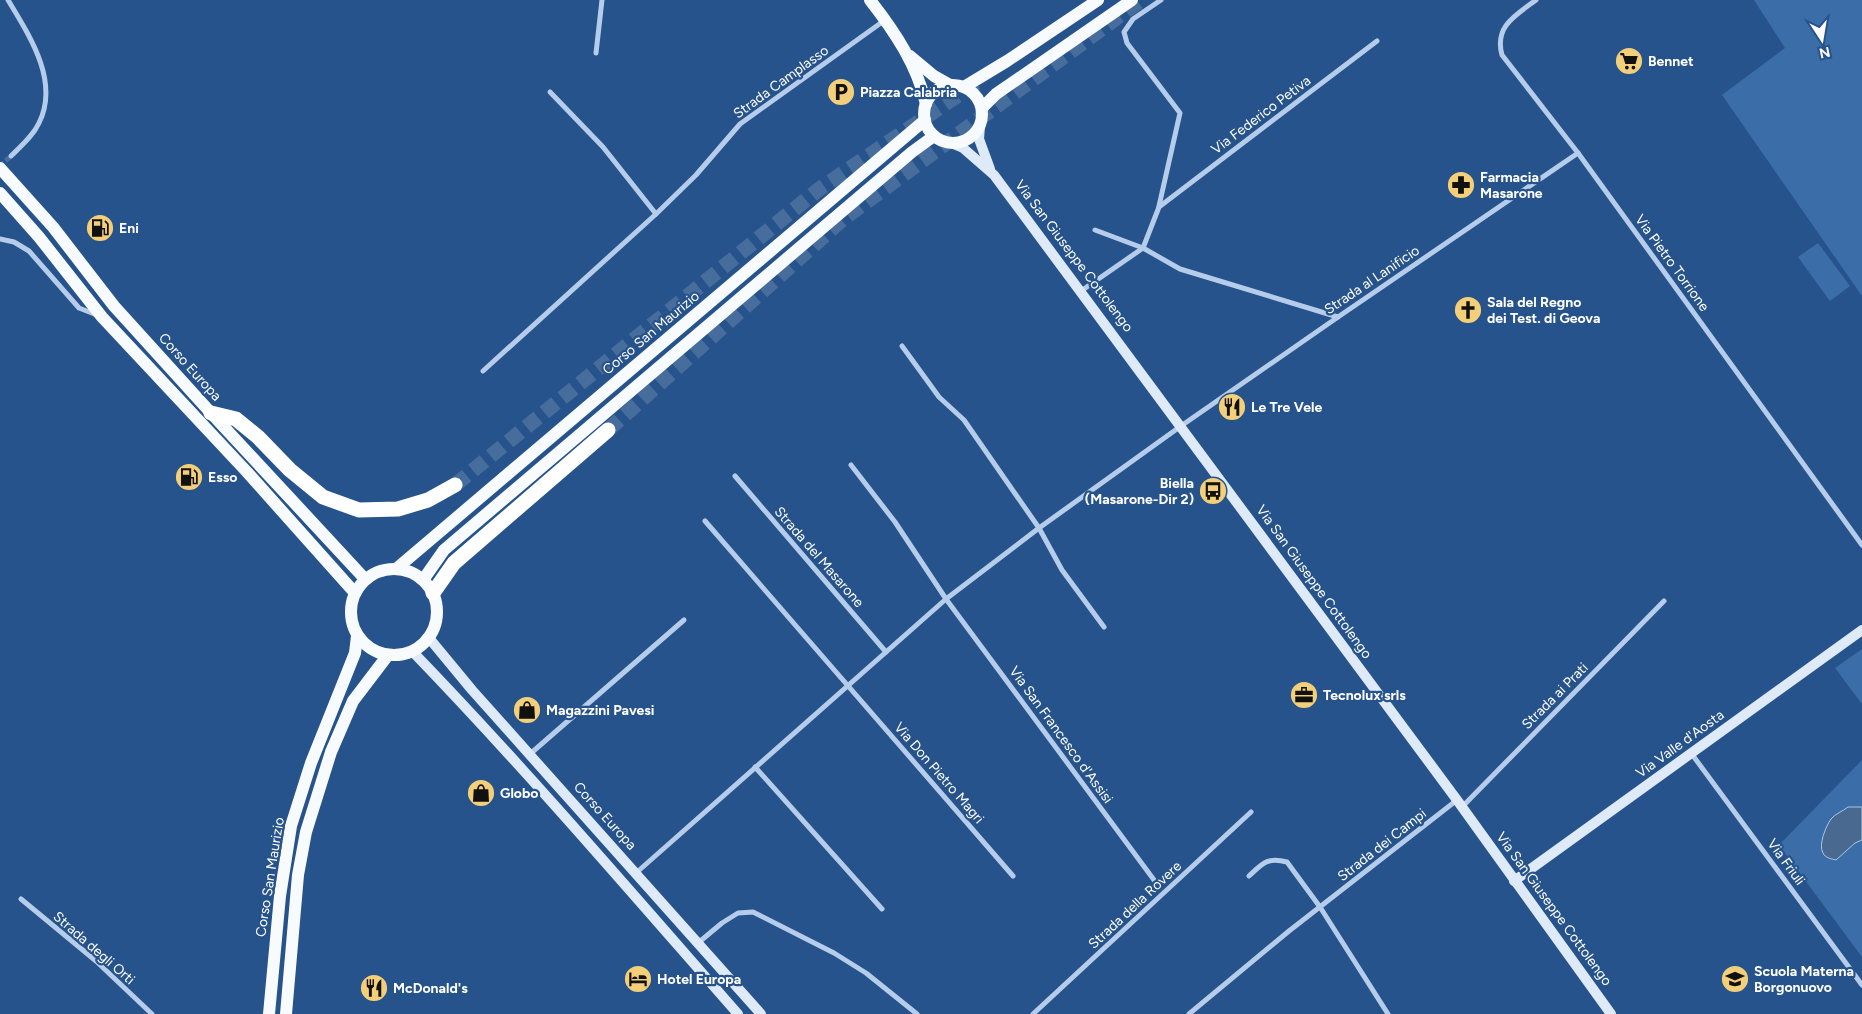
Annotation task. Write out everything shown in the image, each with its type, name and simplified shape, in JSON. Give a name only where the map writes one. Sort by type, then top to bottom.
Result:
[{"type":"highway","points":[[211,413],[236,419],[258,437],[290,470],[323,497],[359,510],[398,509],[428,500],[455,485]]},
{"type":"highway","points":[[433,594],[454,563],[608,430]]},
{"type":"main road","points":[[870,0],[906,52],[922,86],[926,104],[925,120],[929,129],[934,136],[951,143],[968,139],[980,126],[982,108],[976,96],[964,87],[950,85],[934,76],[906,52]]},
{"type":"main road","points":[[964,87],[1008,61],[1098,0]]},
{"type":"main road","points":[[982,108],[996,94],[1132,0]]},
{"type":"main road","points":[[926,104],[936,91],[950,85]]},
{"type":"main road","name":"Corso San Maurizio","points":[[396,568],[925,120]]},
{"type":"main road","points":[[423,580],[444,550],[905,158],[934,136]]},
{"type":"main road","name":"Corso Europa","points":[[0,168],[53,227],[114,306],[365,579]]},
{"type":"main road","points":[[0,193],[39,237],[102,317],[247,472],[354,593]]},
{"type":"main road","points":[[396,568],[410,572],[423,580],[433,594],[437,616],[429,638],[412,651],[400,655],[388,655],[371,648],[357,636],[351,622],[350,607],[354,593],[365,579],[374,573],[396,568]]},
{"type":"main road","name":"Corso San Maurizio","points":[[269,1014],[280,896],[291,826],[310,763],[356,653],[357,636]]},
{"type":"main road","name":"Corso San Maurizio","points":[[286,1014],[298,875],[306,832],[331,752],[353,701],[388,655]]},
{"type":"street","points":[[8,0],[31,39],[45,82],[45,104],[39,123],[29,138],[11,156]]},
{"type":"street","points":[[596,53],[602,0]]},
{"type":"street","points":[[1081,291],[1143,248],[1159,207],[1180,113],[1127,43],[1124,32],[1133,19],[1161,0]]},
{"type":"street","name":"Via Pietro Torrione","points":[[1536,0],[1510,20],[1500,35],[1499,44],[1502,55],[1578,153],[1862,545]]},
{"type":"street","name":"Strada Camplasso","points":[[483,371],[656,214],[696,175],[740,124],[885,20]]},
{"type":"street","name":"Via Federico Petiva","points":[[1159,207],[1377,41]]},
{"type":"street","points":[[550,92],[603,147],[656,214]]},
{"type":"street","name":"Via San Giuseppe Cottolengo","points":[[980,126],[979,138],[990,170]]},
{"type":"street","name":"Via San Giuseppe Cottolengo","points":[[951,143],[963,148],[990,170],[1181,426],[1611,1014]]},
{"type":"street","name":"Strada al Lanificio","points":[[1181,426],[1338,316],[1578,153]]},
{"type":"street","points":[[1095,230],[1143,248],[1180,268],[1338,316]]},
{"type":"street","points":[[0,239],[14,242],[29,251],[79,308],[102,317]]},
{"type":"street","points":[[902,346],[939,397],[964,420],[1039,528],[1062,570],[1104,628]]},
{"type":"street","points":[[636,873],[946,599],[1039,528],[1181,426]]},
{"type":"street","points":[[852,465],[895,522],[946,599]]},
{"type":"street","name":"Strada del Masarone","points":[[735,476],[886,652]]},
{"type":"street","points":[[705,521],[848,685]]},
{"type":"street","name":"Via San Francesco d'Assisi","points":[[946,599],[1157,884]]},
{"type":"street","name":"Strada ai Prati","points":[[1459,804],[1664,601]]},
{"type":"street","points":[[530,754],[684,620]]},
{"type":"street","name":"Via Valle d'Aosta","points":[[1514,881],[1862,630]]},
{"type":"street","name":"Corso Europa","points":[[429,638],[760,1014]]},
{"type":"street","points":[[412,651],[460,702],[738,1014]]},
{"type":"street","name":"Via Don Pietro Magri","points":[[848,685],[1013,876]]},
{"type":"street","name":"Via Friuli","points":[[1691,753],[1862,985]]},
{"type":"street","points":[[755,768],[882,909]]},
{"type":"street","name":"Strada dei Campi","points":[[1189,1014],[1320,907],[1459,804]]},
{"type":"street","name":"Strada della Rovere","points":[[1033,1014],[1251,812]]},
{"type":"street","points":[[1249,876],[1262,863],[1274,859],[1287,862],[1320,907],[1388,1014]]},
{"type":"street","name":"Strada degli Orti","points":[[21,899],[96,961],[152,1014]]},
{"type":"street","points":[[698,943],[722,923],[738,914],[753,912],[834,953],[866,974],[917,1014]]},
{"type":"shaded area","points":[[1754,0],[1862,0],[1862,296],[1722,95],[1785,48]]},
{"type":"shaded area","points":[[1818,243],[1850,286],[1830,301],[1798,257]]},
{"type":"shaded area","points":[[1862,649],[1862,704],[1835,668]]},
{"type":"shaded area","points":[[1862,760],[1862,957],[1779,845]]},
{"type":"shaded area","points":[[1848,807],[1862,807],[1862,840],[1855,843],[1836,860],[1829,858],[1824,855],[1821,845],[1825,831],[1833,817]]},
{"type":"tunnel","points":[[608,430],[843,219],[1141,0]]},
{"type":"tunnel","points":[[455,485],[818,190],[979,81]]},
{"type":"tunnel","points":[[0,166],[11,156]]},
{"type":"place","name":"Bennet","points":[[1629,61]]},
{"type":"place","name":"Piazza Calabria","points":[[841,92]]},
{"type":"place","name":"Farmacia Masarone","points":[[1461,185]]},
{"type":"place","name":"Eni","points":[[100,228]]},
{"type":"place","name":"Sala del Regno dei Test. di Geova","points":[[1468,310]]},
{"type":"place","name":"Le Tre Vele","points":[[1232,407]]},
{"type":"place","name":"Esso","points":[[189,477]]},
{"type":"place","name":"Biella (Masarone-Dir 2)","points":[[1213,491]]},
{"type":"place","name":"Tecnolux srls","points":[[1304,695]]},
{"type":"place","name":"Magazzini Pavesi","points":[[527,710]]},
{"type":"place","name":"Globo","points":[[481,793]]},
{"type":"place","name":"Hotel Europa","points":[[638,979]]},
{"type":"place","name":"Scuola Materna Borgonuovo","points":[[1735,979]]},
{"type":"place","name":"McDonald's","points":[[374,988]]}]
